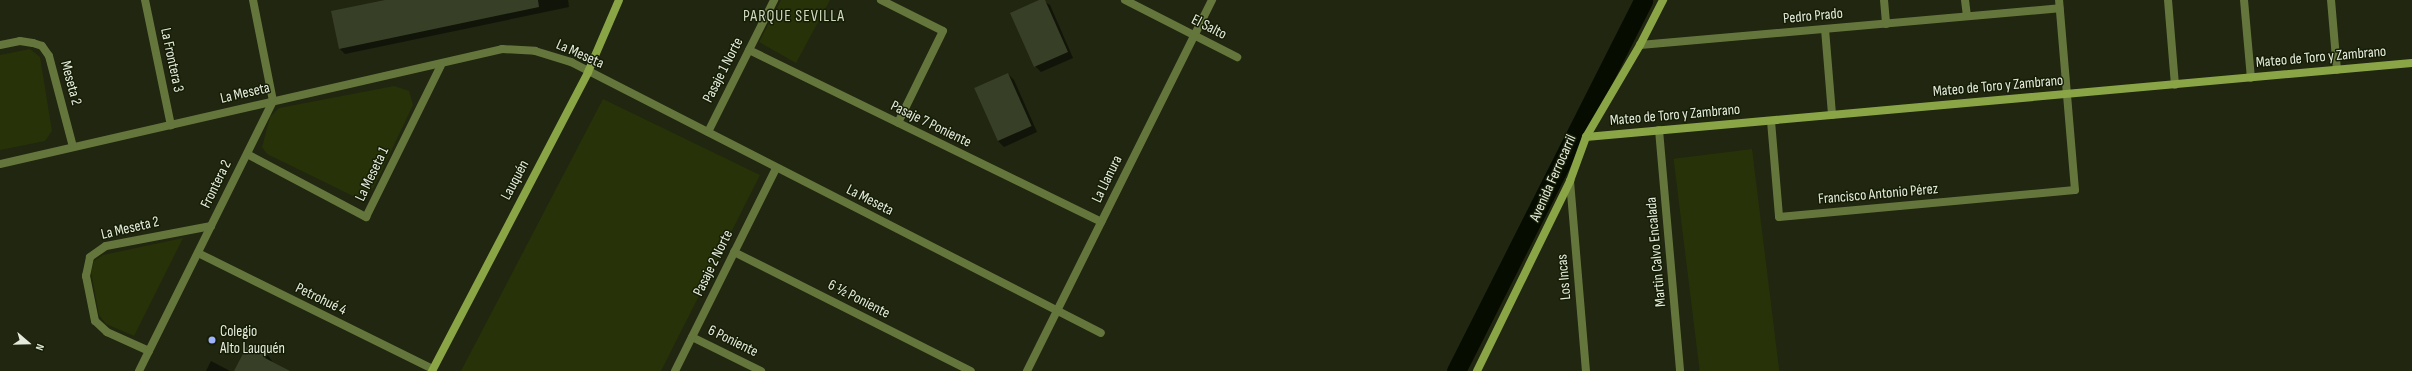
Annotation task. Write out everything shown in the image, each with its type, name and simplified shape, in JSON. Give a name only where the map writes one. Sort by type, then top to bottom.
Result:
[{"type":"street","name":"La Frontera 3","points":[[145,0],[171,125]]},
{"type":"street","points":[[253,0],[273,101]]},
{"type":"street","name":"Lauquén","points":[[432,370],[588,72],[619,0]]},
{"type":"street","name":"Pasaje 1 Norte","points":[[708,132],[774,0]]},
{"type":"street","points":[[880,0],[943,31],[898,123]]},
{"type":"street","name":"El Salto","points":[[1125,0],[1237,56]]},
{"type":"street","name":"La Llanura","points":[[1027,371],[1212,0]]},
{"type":"street","name":"Avenida Ferrocarril","points":[[1477,371],[1570,181],[1586,137],[1640,45],[1662,0]]},
{"type":"street","points":[[1884,0],[1886,24]]},
{"type":"street","points":[[1965,0],[1967,16]]},
{"type":"street","points":[[2168,0],[2175,85]]},
{"type":"street","points":[[2244,0],[2251,78]]},
{"type":"street","points":[[2331,0],[2337,70]]},
{"type":"street","points":[[2059,4],[2067,94]]},
{"type":"street","name":"Pedro Prado","points":[[1640,45],[1886,24],[1967,16],[2059,4]]},
{"type":"street","points":[[1825,29],[1832,115]]},
{"type":"street","name":"Meseta 2","points":[[0,45],[20,41],[42,46],[49,56],[73,147]]},
{"type":"street","name":"La Meseta","points":[[0,164],[273,101],[441,65],[502,49],[519,49],[554,55],[1101,333]]},
{"type":"street","name":"Pasaje 7 Poniente","points":[[749,50],[1101,222]]},
{"type":"street","name":"Mateo de Toro y Zambrano","points":[[1586,137],[2412,63]]},
{"type":"street","name":"La Meseta 1","points":[[247,154],[366,217],[441,65]]},
{"type":"street","name":"Francisco Antonio Pérez","points":[[1771,121],[1779,217],[2075,190],[2067,94]]},
{"type":"street","name":"Frontera 2","points":[[139,371],[273,101]]},
{"type":"street","name":"Martin Calvo Encalada","points":[[1660,130],[1680,371]]},
{"type":"street","name":"Pasaje 2 Norte","points":[[675,371],[776,168]]},
{"type":"street","name":"Los Incas","points":[[1570,181],[1586,371]]},
{"type":"street","name":"La Meseta 2","points":[[149,351],[107,332],[95,321],[86,276],[90,257],[106,246],[211,226]]},
{"type":"street","name":"6 ½ Poniente","points":[[734,252],[972,371]]},
{"type":"street","name":"Petrohué 4","points":[[198,253],[432,370]]},
{"type":"street","name":"6 Poniente","points":[[692,337],[761,371]]},
{"type":"green space","points":[[781,0],[830,0],[796,63],[759,42]]},
{"type":"green space","points":[[30,49],[40,57],[52,131],[45,141],[0,150],[0,55]]},
{"type":"green space","points":[[394,86],[409,91],[413,105],[374,187],[366,195],[355,197],[267,154],[262,147],[270,117],[279,108]]},
{"type":"green space","points":[[603,99],[760,175],[661,371],[461,371]]},
{"type":"green space","points":[[1752,149],[1779,371],[1700,371],[1674,159]]},
{"type":"green space","points":[[183,238],[134,336],[106,324],[99,315],[91,272],[94,261],[103,255]]},
{"type":"building","points":[[385,0],[538,0],[539,7],[339,49],[331,11]]},
{"type":"building","points":[[1039,0],[1045,0],[1068,52],[1034,67],[1010,13]]},
{"type":"building","points":[[1008,73],[1032,126],[998,141],[974,88]]},
{"type":"building","points":[[248,344],[268,354],[265,358],[290,371],[234,371]]},
{"type":"waterway","points":[[1456,371],[1643,0]]},
{"type":"place","name":"Colegio Alto Lauquén","points":[[212,340]]},
{"type":"district","name":"PARQUE SEVILLA","points":[[794,17]]}]
